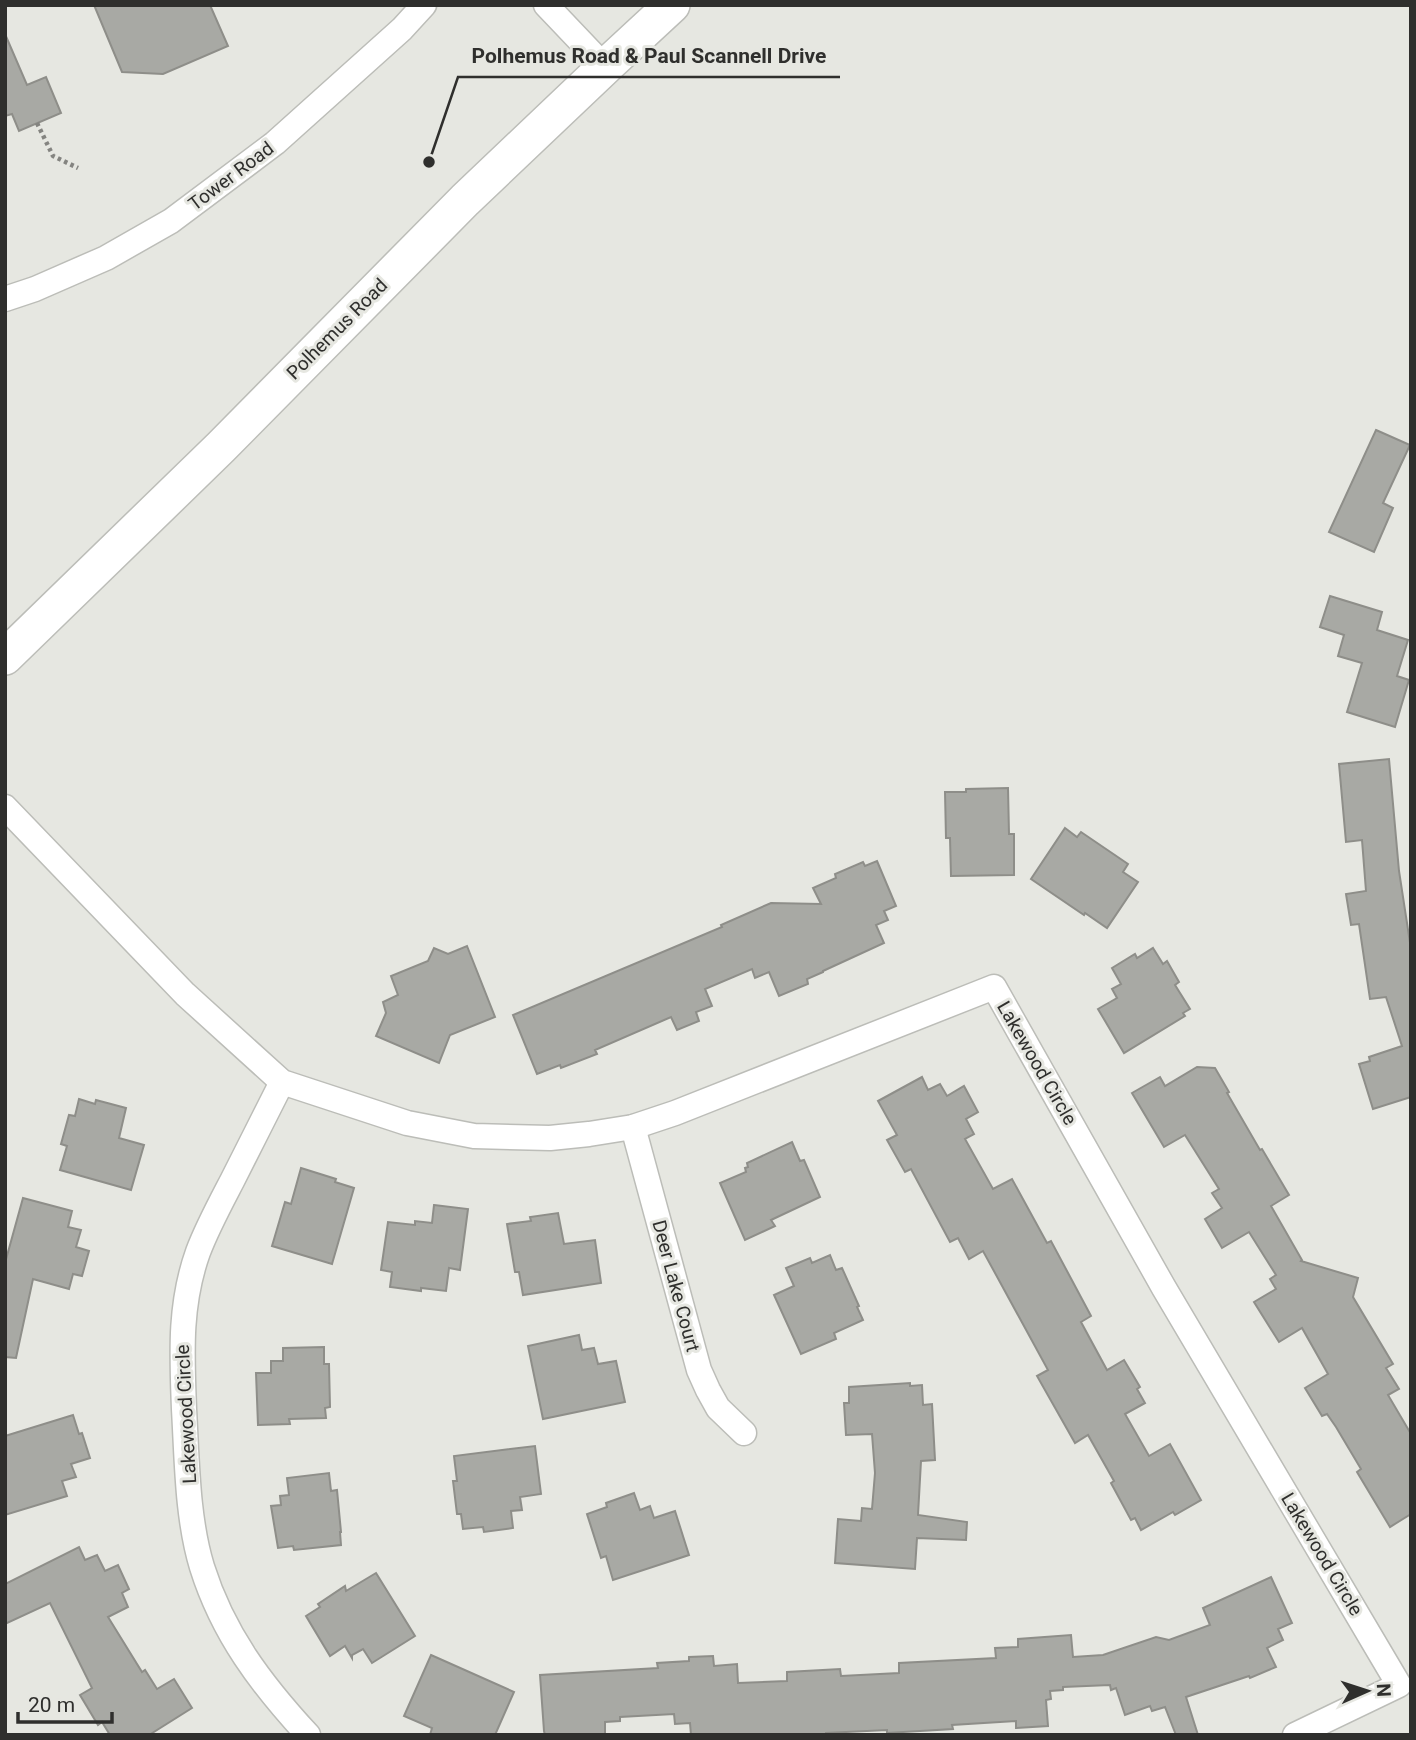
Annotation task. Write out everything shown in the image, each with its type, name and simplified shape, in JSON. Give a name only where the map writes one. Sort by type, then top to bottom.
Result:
[{"type":"main road","name":"Polhemus Road","points":[[5,657],[221,447],[432,232],[672,5]]},
{"type":"street","name":"Tower Road","points":[[5,299],[106,258],[171,221],[275,143],[392,38],[424,5]]},
{"type":"street","points":[[546,5],[605,67]]},
{"type":"street","name":"Lakewood Circle","points":[[5,807],[185,994],[282,1082],[407,1123],[474,1136],[550,1138],[633,1127],[675,1113],[994,987],[1164,1288],[1399,1685],[1295,1735]]},
{"type":"street","name":"Lakewood Circle","points":[[282,1082],[198,1253],[184,1306],[181,1349],[190,1496],[201,1565],[224,1620],[249,1664],[309,1735]]},
{"type":"street","name":"Deer Lake Court","points":[[633,1127],[699,1370],[719,1408],[744,1433]]},
{"type":"path","points":[[37,123],[53,156],[78,168]]},
{"type":"building","points":[[94,5],[210,5],[228,46],[163,74],[122,72]]},
{"type":"building","points":[[5,34],[27,85],[46,77],[61,113],[19,131],[12,114],[5,116]]},
{"type":"building","points":[[1376,430],[1410,445],[1383,503],[1393,508],[1374,552],[1329,532]]},
{"type":"building","points":[[1330,596],[1382,612],[1377,630],[1408,640],[1397,676],[1409,680],[1395,727],[1347,712],[1362,663],[1338,656],[1344,635],[1320,627]]},
{"type":"building","points":[[1389,759],[1399,871],[1411,949],[1411,1097],[1373,1109],[1359,1064],[1370,1061],[1369,1057],[1402,1046],[1386,997],[1370,999],[1359,924],[1351,925],[1346,894],[1366,891],[1362,840],[1346,842],[1339,764]]},
{"type":"building","points":[[1008,788],[1009,834],[1014,834],[1014,875],[951,876],[950,838],[946,838],[945,792]]},
{"type":"building","points":[[1065,828],[1077,837],[1081,832],[1128,864],[1123,872],[1138,882],[1107,928],[1031,879]]},
{"type":"building","points":[[877,861],[896,906],[884,911],[888,920],[876,925],[884,943],[807,979],[808,984],[779,996],[769,972],[755,978],[752,969],[705,989],[712,1006],[696,1012],[699,1021],[677,1030],[671,1017],[595,1050],[597,1054],[537,1074],[513,1015],[722,927],[721,925],[771,903],[821,904],[813,888],[836,878],[835,874],[863,862],[865,866]]},
{"type":"building","points":[[467,946],[495,1017],[450,1035],[439,1063],[376,1036],[386,1013],[383,1002],[398,995],[391,976],[428,961],[434,948],[448,954]]},
{"type":"building","points":[[1153,948],[1163,964],[1167,961],[1179,982],[1175,985],[1190,1009],[1183,1013],[1185,1016],[1124,1053],[1098,1009],[1117,998],[1112,989],[1121,984],[1112,968],[1135,954],[1137,958]]},
{"type":"building","points":[[1197,1067],[1215,1068],[1260,1150],[1262,1149],[1289,1195],[1271,1206],[1301,1261],[1358,1278],[1353,1297],[1393,1364],[1386,1368],[1399,1389],[1388,1395],[1411,1434],[1411,1514],[1390,1527],[1357,1472],[1361,1469],[1336,1427],[1327,1414],[1322,1416],[1305,1388],[1328,1374],[1302,1328],[1279,1342],[1254,1302],[1276,1289],[1270,1279],[1276,1275],[1249,1232],[1222,1248],[1205,1219],[1222,1208],[1212,1193],[1219,1189],[1185,1135],[1164,1147],[1132,1093],[1160,1077],[1165,1086]]},
{"type":"building","points":[[922,1077],[928,1090],[940,1084],[947,1096],[964,1086],[978,1112],[966,1119],[974,1134],[965,1139],[993,1189],[1012,1179],[1047,1243],[1051,1241],[1091,1316],[1081,1322],[1107,1370],[1124,1360],[1140,1387],[1137,1389],[1145,1403],[1125,1414],[1149,1456],[1170,1444],[1201,1500],[1141,1530],[1135,1518],[1131,1520],[1111,1483],[1114,1481],[1088,1435],[1075,1443],[1037,1376],[1048,1370],[983,1251],[969,1259],[958,1238],[950,1242],[911,1169],[905,1172],[887,1140],[897,1135],[878,1101]]},
{"type":"building","points":[[79,1099],[95,1104],[96,1100],[126,1108],[119,1138],[144,1145],[131,1190],[60,1170],[67,1146],[61,1144],[69,1115],[75,1116]]},
{"type":"building","points":[[792,1142],[800,1161],[804,1160],[820,1197],[771,1220],[775,1226],[745,1240],[720,1183],[746,1172],[747,1163]]},
{"type":"building","points":[[301,1168],[354,1188],[332,1264],[272,1246],[285,1202],[291,1204]]},
{"type":"building","points":[[23,1198],[72,1211],[68,1227],[81,1230],[76,1247],[89,1251],[82,1276],[73,1274],[69,1289],[33,1279],[16,1358],[5,1357],[5,1263]]},
{"type":"building","points":[[434,1205],[468,1209],[460,1270],[449,1268],[446,1291],[390,1287],[392,1272],[381,1270],[388,1222],[415,1225],[415,1221],[432,1223]]},
{"type":"building","points":[[558,1213],[564,1244],[595,1240],[601,1283],[523,1295],[519,1272],[515,1272],[507,1224],[531,1221],[530,1217]]},
{"type":"building","points":[[830,1255],[836,1270],[842,1268],[863,1320],[834,1333],[836,1339],[801,1354],[774,1295],[794,1286],[786,1268],[810,1258],[812,1263]]},
{"type":"building","points":[[579,1335],[582,1350],[594,1348],[598,1364],[616,1361],[625,1402],[543,1419],[528,1346]]},
{"type":"building","points":[[324,1347],[324,1364],[329,1364],[330,1407],[325,1408],[326,1418],[289,1419],[290,1424],[258,1425],[256,1373],[271,1373],[271,1361],[283,1361],[283,1348]]},
{"type":"building","points":[[910,1383],[910,1386],[922,1385],[923,1405],[932,1404],[935,1460],[921,1461],[918,1515],[967,1522],[966,1540],[917,1538],[915,1569],[835,1563],[838,1519],[861,1521],[862,1508],[872,1509],[875,1473],[872,1434],[846,1435],[844,1403],[849,1403],[849,1387]]},
{"type":"building","points":[[73,1415],[90,1458],[71,1464],[76,1477],[62,1481],[67,1496],[5,1515],[5,1436]]},
{"type":"building","points":[[535,1446],[541,1494],[520,1497],[522,1510],[511,1511],[513,1528],[484,1532],[483,1527],[463,1529],[461,1514],[457,1514],[453,1481],[457,1481],[454,1456]]},
{"type":"building","points":[[329,1473],[331,1491],[337,1490],[341,1545],[294,1550],[293,1546],[278,1548],[271,1506],[281,1505],[280,1496],[289,1495],[287,1478]]},
{"type":"building","points":[[634,1493],[640,1510],[650,1506],[654,1518],[675,1511],[689,1555],[613,1580],[606,1556],[601,1558],[587,1514],[607,1507],[606,1503]]},
{"type":"building","points":[[79,1547],[85,1560],[97,1555],[105,1571],[118,1565],[129,1589],[122,1593],[128,1607],[108,1617],[142,1672],[145,1670],[157,1689],[174,1679],[192,1708],[149,1735],[110,1735],[102,1722],[98,1725],[80,1695],[92,1688],[50,1603],[5,1624],[5,1584]]},
{"type":"building","points":[[376,1573],[415,1636],[372,1663],[363,1649],[352,1655],[352,1658],[345,1646],[330,1656],[306,1616],[320,1607],[318,1604],[345,1586],[346,1591]]},
{"type":"building","points":[[1271,1577],[1292,1623],[1278,1629],[1283,1640],[1267,1648],[1276,1667],[1250,1678],[1249,1676],[1186,1697],[1198,1735],[1176,1735],[1165,1707],[1152,1711],[1150,1706],[1125,1715],[1116,1688],[1111,1690],[1110,1685],[1063,1687],[1063,1690],[1050,1691],[1051,1699],[1046,1700],[1048,1726],[1016,1728],[1016,1721],[952,1725],[953,1729],[887,1733],[887,1730],[826,1735],[691,1735],[690,1723],[675,1724],[674,1714],[620,1717],[620,1721],[605,1722],[605,1735],[545,1735],[544,1731],[540,1675],[658,1668],[657,1663],[713,1656],[714,1666],[737,1664],[738,1683],[787,1681],[787,1672],[840,1669],[841,1676],[899,1673],[899,1663],[996,1658],[995,1648],[1018,1647],[1018,1639],[1071,1635],[1073,1657],[1103,1655],[1156,1637],[1169,1640],[1210,1625],[1203,1608]]},
{"type":"building","points":[[431,1655],[514,1692],[495,1735],[430,1735],[432,1728],[404,1716]]},
{"type":"place","name":"Polhemus Road & Paul Scannell Drive","points":[[429,162]]}]
